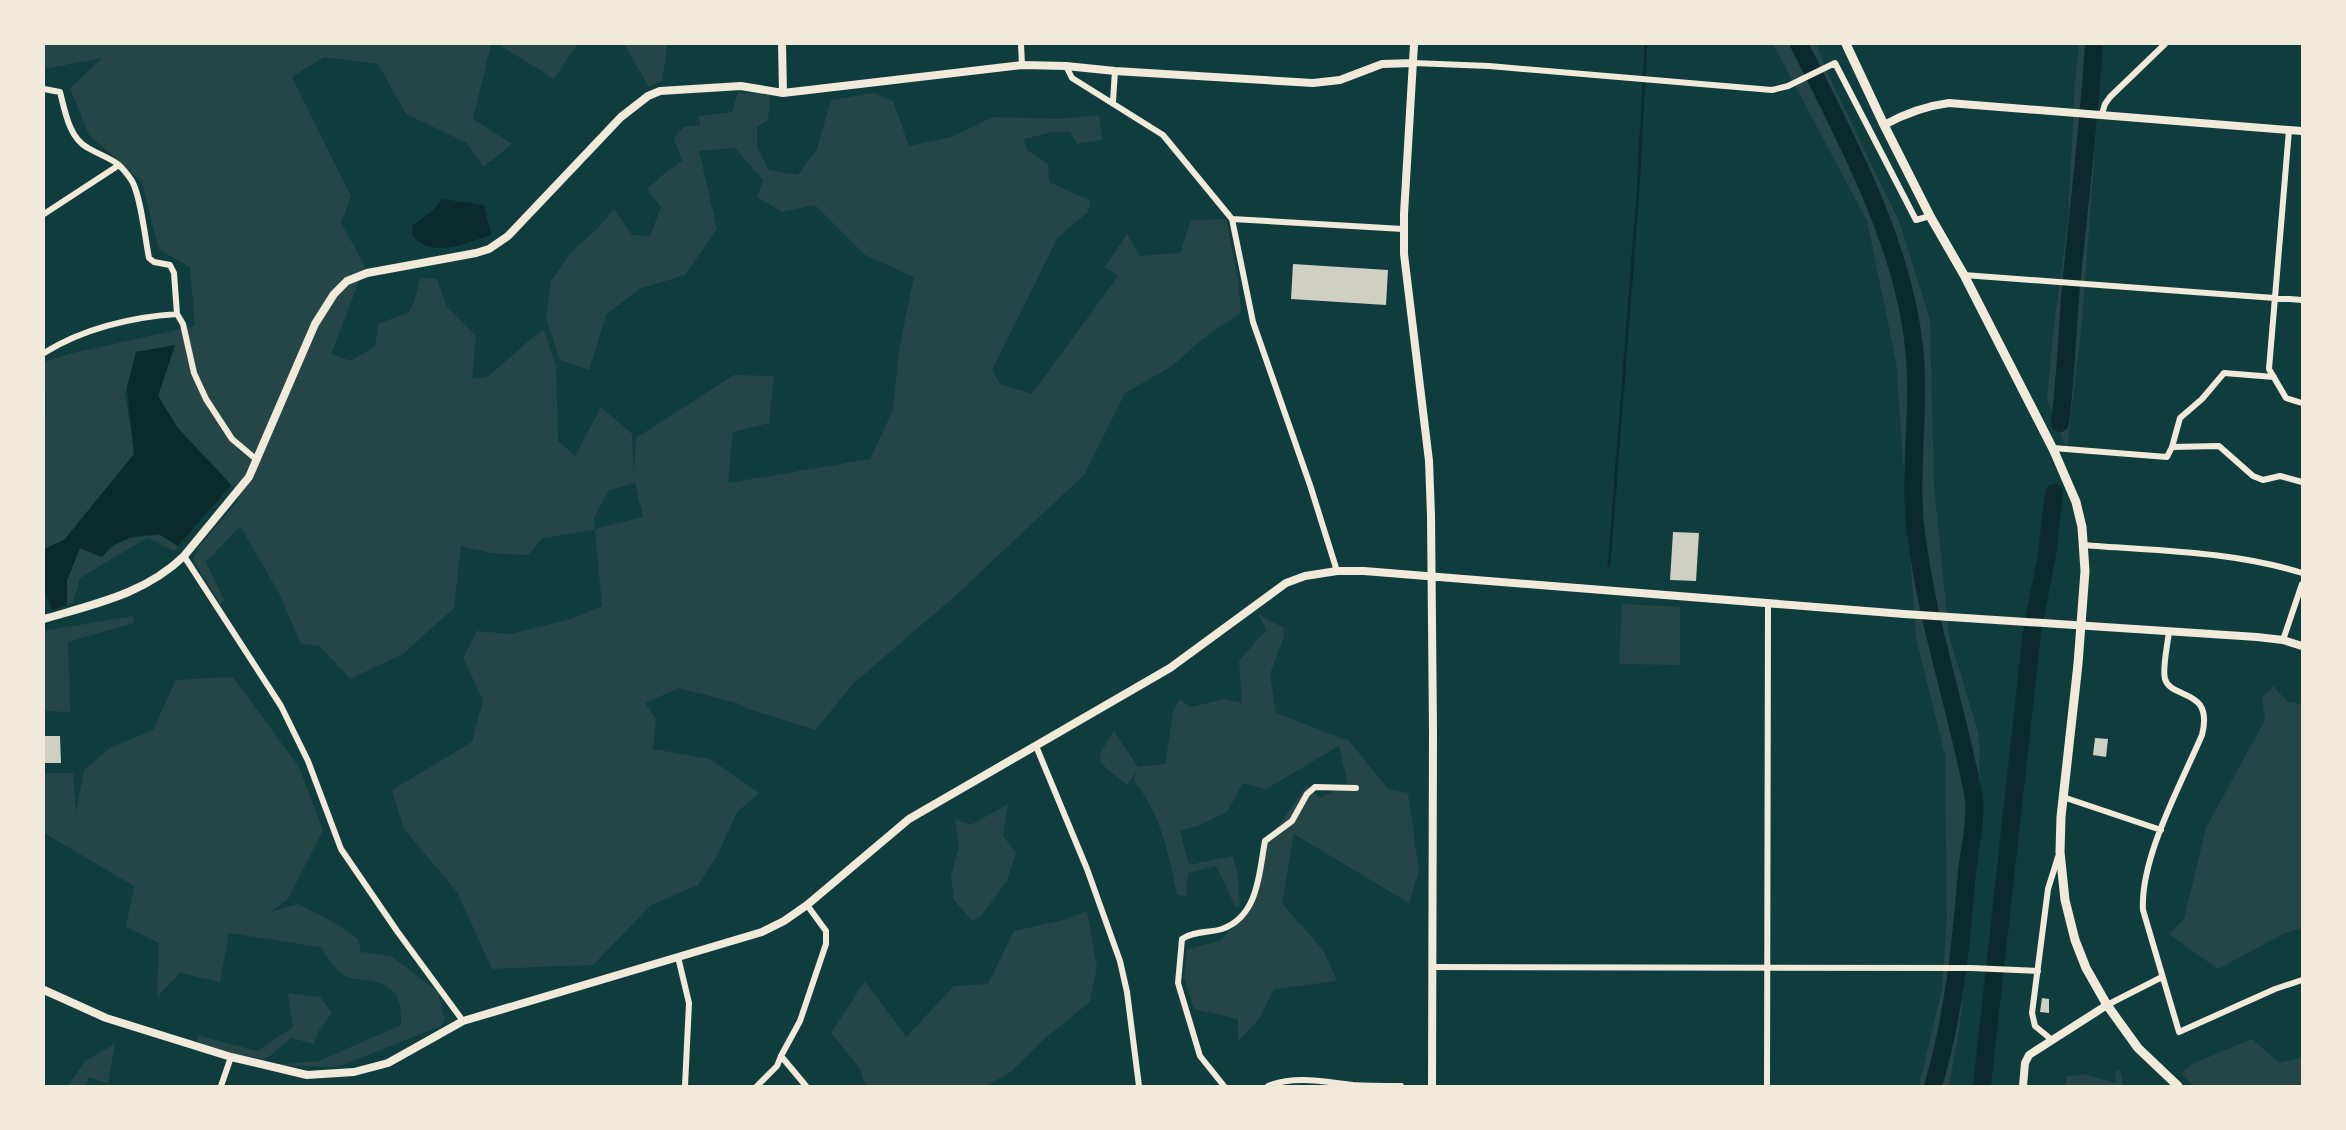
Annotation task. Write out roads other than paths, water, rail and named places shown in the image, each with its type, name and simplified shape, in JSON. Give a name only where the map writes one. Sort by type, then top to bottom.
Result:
[{"type":"main road","points":[[1846,44],[1930,216],[1964,275],[2053,448],[2076,502],[2085,571],[2082,626],[2063,797],[2060,852],[2065,900],[2075,940],[2086,968],[2107,1005],[2138,1048],[2178,1086]]},
{"type":"street","points":[[782,44],[783,93]]},
{"type":"street","points":[[1021,44],[1022,65]]},
{"type":"street","points":[[1414,44],[1403,229],[1404,254],[1429,460],[1432,576],[1432,1086]]},
{"type":"street","points":[[2102,114],[2110,97],[2165,44]]},
{"type":"street","points":[[44,619],[133,592],[172,567],[184,556],[242,486],[257,460],[315,324],[334,294],[346,282],[367,273],[489,249],[508,236],[621,117],[648,96],[673,89],[741,86],[783,93],[1022,65],[1313,83],[1340,80],[1382,64],[1413,63],[1772,90],[1788,86],[1835,63],[1916,220],[1930,216]]},
{"type":"street","points":[[1066,66],[1072,78],[1163,135],[1232,219],[1253,322],[1310,485],[1337,571]]},
{"type":"street","points":[[1113,102],[1115,71]]},
{"type":"street","points":[[44,89],[60,92],[71,130],[86,148],[104,155],[119,165],[133,183],[149,258],[154,262],[170,265],[174,273],[177,314],[183,324],[194,374],[206,399],[232,439],[257,460]]},
{"type":"street","points":[[1884,125],[1906,113],[1926,106],[1950,103],[2302,131]]},
{"type":"street","points":[[2289,130],[2269,369],[2286,398],[2302,403]]},
{"type":"street","points":[[44,214],[119,165]]},
{"type":"street","points":[[1232,219],[1403,229]]},
{"type":"street","points":[[1964,275],[2086,286],[2302,300]]},
{"type":"street","points":[[44,354],[56,346],[96,330],[158,315],[177,314]]},
{"type":"street","points":[[2053,448],[2167,457],[2180,418],[2202,399],[2224,374],[2274,376]]},
{"type":"street","points":[[2172,447],[2219,446],[2253,476],[2264,480],[2280,476],[2302,482]]},
{"type":"street","points":[[2083,545],[2238,558],[2302,573]]},
{"type":"street","points":[[184,556],[281,706],[308,761],[341,849],[396,931],[463,1022]]},
{"type":"street","points":[[44,990],[106,1018],[231,1057],[307,1074],[354,1072],[388,1063],[463,1022],[762,932],[784,921],[807,905],[909,819],[1170,668],[1286,583],[1305,576],[1337,571],[1432,576],[1904,614],[2169,631],[2283,640],[2302,646]]},
{"type":"street","points":[[2283,640],[2302,584]]},
{"type":"street","points":[[1767,1086],[1768,604]]},
{"type":"street","points":[[2169,631],[2165,678],[2169,685],[2195,699],[2201,708],[2205,722],[2202,735],[2154,848],[2142,892],[2143,910],[2179,1032],[2276,989],[2302,980]]},
{"type":"street","points":[[1036,746],[1087,869],[1120,962],[1127,992],[1139,1086]]},
{"type":"street","points":[[1224,1086],[1200,1056],[1178,983],[1182,939],[1187,935],[1223,928],[1240,919],[1258,886],[1264,841],[1292,820],[1315,787],[1356,788]]},
{"type":"street","points":[[2063,797],[2161,830]]},
{"type":"street","points":[[2052,1040],[2035,1026],[2032,1013],[2048,889],[2060,852]]},
{"type":"street","points":[[757,1086],[777,1066],[800,1020],[826,944],[826,931],[807,905]]},
{"type":"street","points":[[678,957],[689,1003],[685,1086]]},
{"type":"street","points":[[1432,967],[1971,968],[2038,971]]},
{"type":"street","points":[[2023,1086],[2025,1063],[2029,1055],[2107,1005],[2162,977]]},
{"type":"street","points":[[781,1056],[806,1086]]},
{"type":"street","points":[[221,1086],[231,1057]]},
{"type":"street","points":[[1268,1086],[1279,1082],[1309,1079],[1355,1085],[1401,1086]]},
{"type":"waterway","points":[[1609,566],[1638,192],[1646,44]]},
{"type":"waterway","points":[[1799,44],[1870,191],[1898,268],[1908,308],[1916,370],[1913,487],[1916,533],[1927,600],[1974,798],[1956,980],[1933,1086]]},
{"type":"waterway","points":[[2060,423],[2094,44]]},
{"type":"waterway","points":[[1982,1086],[2032,632],[2047,554],[2054,493]]}]
